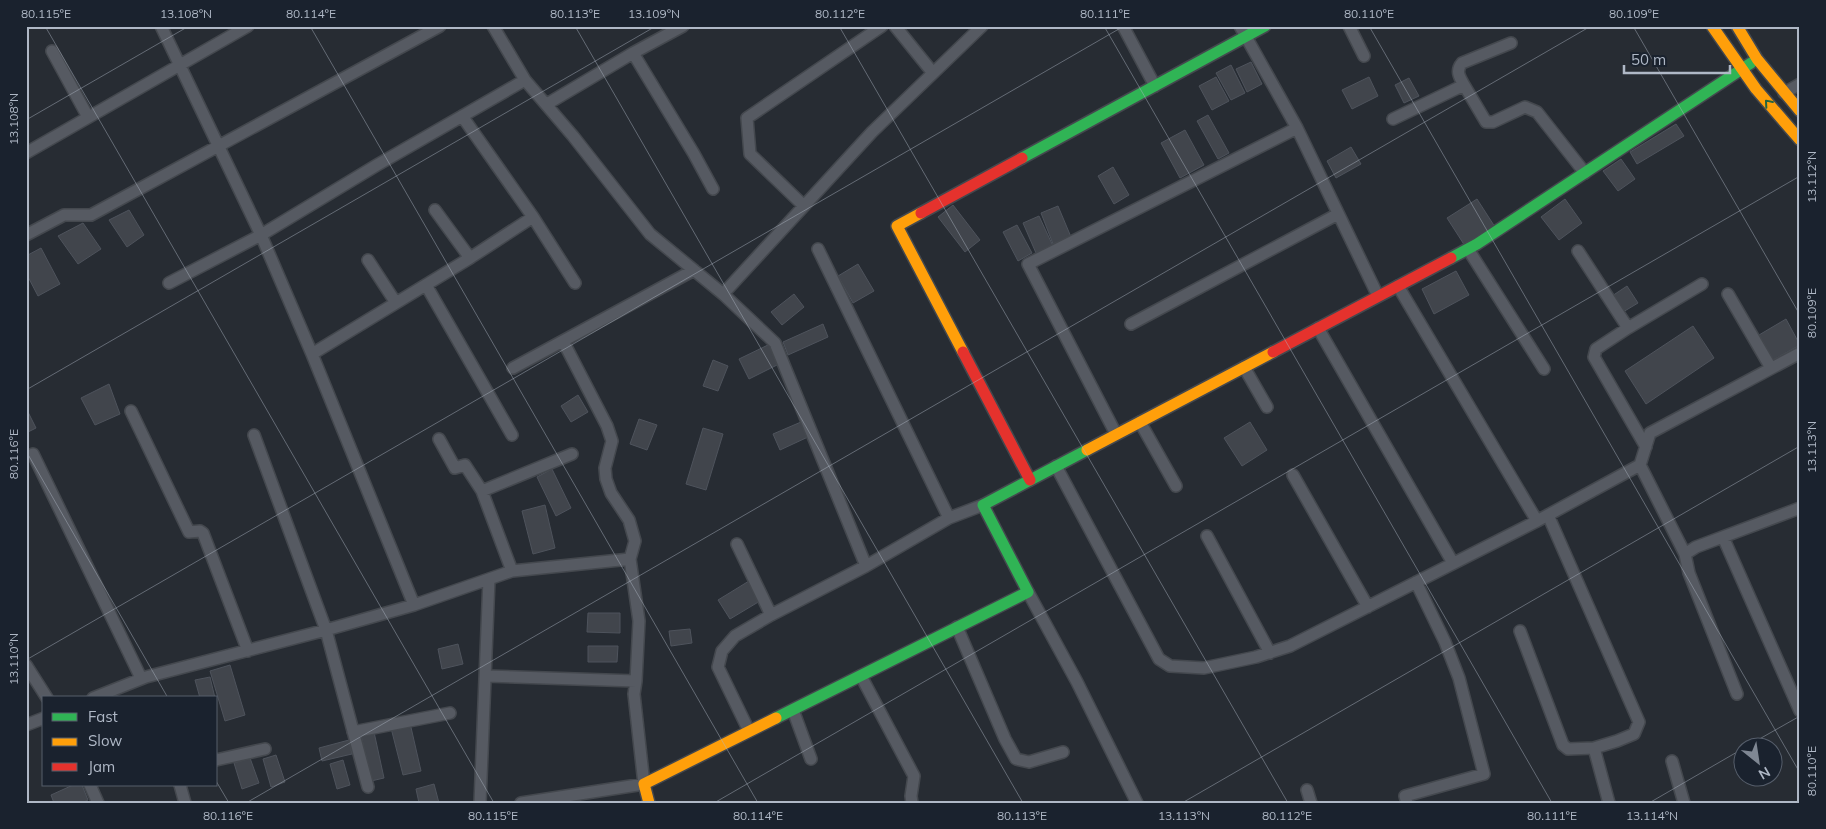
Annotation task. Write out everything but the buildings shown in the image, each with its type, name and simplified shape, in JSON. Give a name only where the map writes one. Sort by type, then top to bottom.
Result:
[{"type":"street","points":[[161,26],[261,235],[312,354],[414,605]]},
{"type":"street","points":[[28,148],[88,117],[248,26]]},
{"type":"street","points":[[26,235],[64,215],[91,215],[440,26]]},
{"type":"street","points":[[493,26],[525,80],[547,104],[650,234],[723,294],[775,343],[866,566]]},
{"type":"street","points":[[547,104],[683,26]]},
{"type":"street","points":[[804,206],[750,154],[747,118],[882,26]]},
{"type":"street","points":[[895,26],[933,73]]},
{"type":"street","points":[[723,294],[872,132],[982,26]]},
{"type":"street","points":[[1123,26],[1155,86]]},
{"type":"street","points":[[1240,26],[1297,128],[1378,296]]},
{"type":"street","points":[[1030,480],[897,226],[1265,26]]},
{"type":"street","points":[[1349,26],[1364,56]]},
{"type":"street","points":[[1712,26],[1742,70],[1800,140]]},
{"type":"street","points":[[1737,26],[1757,59],[1800,111]]},
{"type":"street","points":[[1511,42],[1462,63],[1458,74],[1464,85],[1486,122],[1493,122],[1525,107],[1537,112],[1585,173]]},
{"type":"street","points":[[52,51],[88,117]]},
{"type":"street","points":[[633,53],[713,189]]},
{"type":"street","points":[[749,732],[718,668],[722,650],[735,636],[771,615],[866,566],[949,518],[983,505],[1468,250],[1757,59]]},
{"type":"street","points":[[169,283],[261,235],[376,165],[525,80]]},
{"type":"street","points":[[1784,93],[1800,84]]},
{"type":"street","points":[[1393,119],[1464,85]]},
{"type":"street","points":[[462,116],[533,217],[575,283]]},
{"type":"street","points":[[1116,434],[1028,264],[1297,128]]},
{"type":"street","points":[[435,210],[470,258]]},
{"type":"street","points":[[1130,324],[1338,214]]},
{"type":"street","points":[[312,354],[470,258],[533,217]]},
{"type":"street","points":[[818,249],[949,518]]},
{"type":"street","points":[[1468,250],[1544,369]]},
{"type":"street","points":[[1578,251],[1628,328]]},
{"type":"street","points":[[368,260],[396,303]]},
{"type":"street","points":[[514,368],[694,270]]},
{"type":"street","points":[[1646,447],[1594,357],[1596,349],[1702,284]]},
{"type":"street","points":[[426,285],[512,435]]},
{"type":"street","points":[[1398,286],[1537,521]]},
{"type":"street","points":[[1728,294],[1771,368]]},
{"type":"street","points":[[1318,328],[1453,563]]},
{"type":"street","points":[[563,341],[612,441],[605,468],[606,479],[611,493],[629,520],[635,541],[630,559],[639,622],[634,694],[644,784],[649,803]]},
{"type":"street","points":[[1056,466],[1159,659],[1170,666],[1204,668],[1270,653],[1290,646],[1537,521],[1640,466],[1650,434],[1800,353]]},
{"type":"street","points":[[1244,368],[1267,406]]},
{"type":"street","points":[[131,411],[189,532],[200,531],[204,533],[248,651]]},
{"type":"street","points":[[1140,422],[1176,486]]},
{"type":"street","points":[[254,435],[326,630],[368,787]]},
{"type":"street","points":[[439,439],[455,468],[465,465],[482,491],[512,571]]},
{"type":"street","points":[[33,454],[141,678]]},
{"type":"street","points":[[482,491],[572,454]]},
{"type":"street","points":[[1640,466],[1685,554],[1689,573],[1737,694]]},
{"type":"street","points":[[1294,475],[1368,607]]},
{"type":"street","points":[[983,505],[1077,682],[1137,803]]},
{"type":"street","points":[[1685,554],[1696,547],[1800,508]]},
{"type":"street","points":[[1520,631],[1562,745],[1568,749],[1594,748],[1634,734],[1639,722],[1548,515]]},
{"type":"street","points":[[1207,536],[1270,653]]},
{"type":"street","points":[[1723,537],[1800,711]]},
{"type":"street","points":[[738,544],[771,615]]},
{"type":"street","points":[[99,696],[141,678],[248,651],[414,605],[512,571],[630,559]]},
{"type":"street","points":[[480,803],[488,579]]},
{"type":"street","points":[[1407,803],[1405,796],[1484,774],[1459,678],[1446,642],[1416,582]]},
{"type":"street","points":[[521,803],[644,784],[1028,592]]},
{"type":"street","points":[[957,627],[1005,739],[1016,759],[1029,762],[1063,752]]},
{"type":"street","points":[[26,665],[46,696]]},
{"type":"street","points":[[486,676],[636,681]]},
{"type":"street","points":[[861,676],[914,776],[911,796],[912,803]]},
{"type":"street","points":[[793,710],[811,759]]},
{"type":"street","points":[[353,732],[450,713]]},
{"type":"street","points":[[26,725],[42,719]]},
{"type":"street","points":[[1594,748],[1609,803]]},
{"type":"street","points":[[218,760],[265,749]]},
{"type":"street","points":[[1672,761],[1684,803]]},
{"type":"street","points":[[90,786],[98,803]]},
{"type":"street","points":[[180,786],[185,803]]},
{"type":"street","points":[[1307,790],[1311,803]]},
{"type":"traffic: fast","points":[[1022,158],[1265,26]]},
{"type":"traffic: fast","points":[[1451,258],[1477,244],[1751,63]]},
{"type":"traffic: fast","points":[[776,718],[1028,592],[983,505],[1087,450]]},
{"type":"traffic: slow","points":[[1712,26],[1756,89],[1800,140]]},
{"type":"traffic: slow","points":[[1737,26],[1757,59],[1800,111]]},
{"type":"traffic: slow","points":[[921,213],[897,226],[963,352]]},
{"type":"traffic: slow","points":[[1087,450],[1273,352]]},
{"type":"traffic: slow","points":[[649,803],[644,784],[776,718]]},
{"type":"traffic: jam","points":[[921,213],[1022,158]]},
{"type":"traffic: jam","points":[[1273,352],[1451,258]]},
{"type":"traffic: jam","points":[[963,352],[1030,480]]}]
